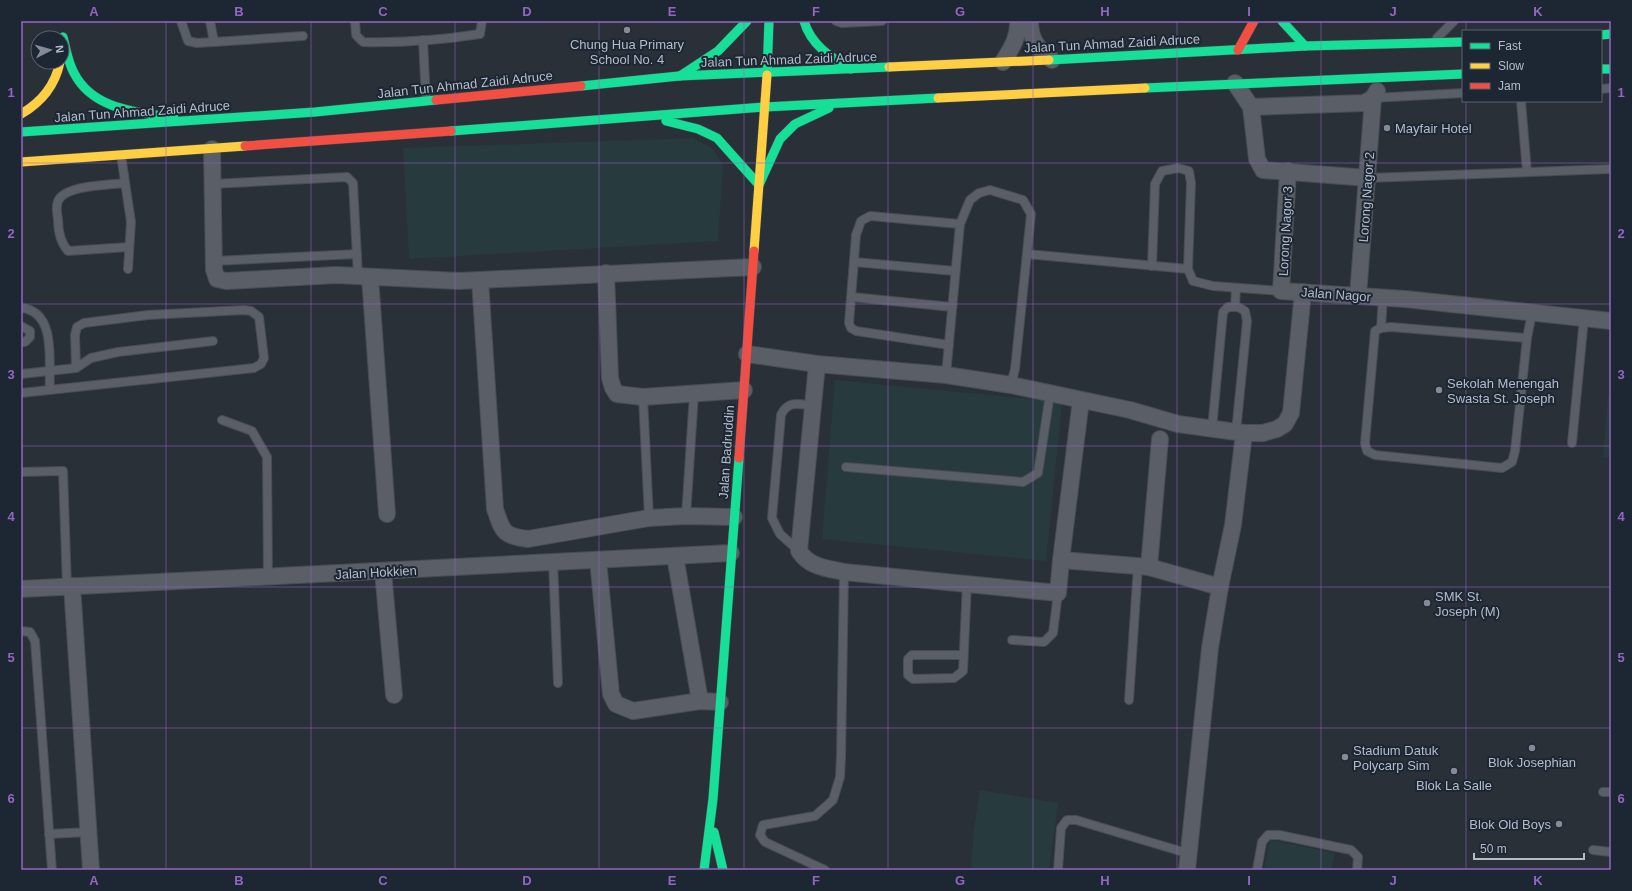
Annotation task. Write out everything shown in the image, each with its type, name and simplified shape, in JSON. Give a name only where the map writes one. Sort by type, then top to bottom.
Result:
[{"type":"main road","points":[[679,76],[718,51],[747,21]]},
{"type":"main road","name":"Jalan Badruddin","points":[[704,870],[713,799],[760,186],[768,71],[769,21]]},
{"type":"main road","points":[[804,21],[813,42],[827,56],[852,70]]},
{"type":"main road","points":[[1238,50],[1254,21]]},
{"type":"main road","points":[[1282,21],[1305,46]]},
{"type":"main road","name":"Jalan Tun Ahmad Zaidi Adruce","points":[[21,132],[315,112],[679,76],[768,71],[852,70],[1305,46],[1462,42]]},
{"type":"main road","points":[[70,62],[74,72],[86,91],[111,107],[190,120]]},
{"type":"main road","points":[[21,114],[45,96],[58,76],[59,70]]},
{"type":"main road","points":[[21,162],[212,150],[842,102],[990,97],[1462,74]]},
{"type":"main road","points":[[649,117],[698,129],[717,138],[760,186],[780,139],[795,124],[842,102]]},
{"type":"main road","name":"Jalan Badruddin","points":[[713,799],[714,835],[723,870]]},
{"type":"street","points":[[1003,62],[1012,47],[1018,29],[1018,21]]},
{"type":"street","points":[[1030,21],[1030,29],[1038,49],[1052,60]]},
{"type":"street","points":[[1251,107],[1364,103],[1373,98],[1385,77]]},
{"type":"street","points":[[1235,84],[1251,107],[1257,159],[1263,170],[1368,178]]},
{"type":"street","name":"Lorong Nagor 2","points":[[1358,296],[1373,98]]},
{"type":"street","points":[[212,150],[214,261],[216,279],[226,280],[336,275],[459,282],[606,273],[753,267]]},
{"type":"street","name":"Lorong Nagor 3","points":[[1282,291],[1288,171]]},
{"type":"street","points":[[606,273],[610,378],[613,388],[617,394],[642,397],[744,390]]},
{"type":"street","points":[[364,277],[387,514]]},
{"type":"street","points":[[480,280],[495,509],[501,527],[512,537],[528,539],[649,518],[686,516],[734,517]]},
{"type":"street","name":"Jalan Nagor","points":[[1282,291],[1383,297],[1611,321]]},
{"type":"street","points":[[747,354],[817,364],[946,375],[1011,385],[1130,410],[1178,424],[1240,432],[1264,432],[1277,429],[1285,424],[1291,413],[1303,292]]},
{"type":"street","points":[[817,364],[799,551],[805,560],[817,566],[844,572],[1058,593],[1081,400]]},
{"type":"street","points":[[1187,870],[1190,854],[1210,648],[1220,587],[1233,525],[1240,432]]},
{"type":"street","points":[[1143,567],[1160,439]]},
{"type":"street","name":"Jalan Hokkien","points":[[21,589],[731,553]]},
{"type":"street","points":[[675,556],[700,701]]},
{"type":"street","points":[[598,560],[611,694],[616,704],[633,711],[700,701],[720,702]]},
{"type":"street","points":[[1061,560],[1143,567],[1220,587]]},
{"type":"street","points":[[383,571],[394,695]]},
{"type":"street","points":[[70,586],[91,870]]},
{"type":"lane","points":[[180,21],[188,41],[197,43],[303,36]]},
{"type":"lane","points":[[210,21],[214,42]]},
{"type":"lane","points":[[355,21],[356,35],[363,42],[450,39],[480,34],[482,21]]},
{"type":"lane","points":[[836,21],[842,23],[882,21]]},
{"type":"lane","points":[[1432,43],[1454,21]]},
{"type":"lane","points":[[423,40],[426,101]]},
{"type":"lane","points":[[1373,98],[1462,93]]},
{"type":"lane","points":[[1522,102],[1527,172]]},
{"type":"lane","points":[[121,155],[125,183],[128,192],[131,222],[128,269]]},
{"type":"lane","points":[[1027,254],[1152,266],[1188,269],[1191,183],[1189,171],[1178,168],[1162,171],[1155,184],[1152,266]]},
{"type":"lane","points":[[1368,178],[1611,169]]},
{"type":"lane","points":[[212,184],[347,177],[354,183],[357,254],[364,277]]},
{"type":"lane","points":[[125,183],[75,189],[61,196],[57,202],[58,228],[63,245],[68,251],[129,247]]},
{"type":"lane","points":[[946,375],[960,224],[970,200],[979,193],[990,190],[1023,200],[1031,214],[1011,385]]},
{"type":"lane","points":[[949,346],[852,328],[849,323],[856,235],[861,221],[870,216],[960,224]]},
{"type":"lane","points":[[214,261],[357,254]]},
{"type":"lane","points":[[854,262],[955,271]]},
{"type":"lane","name":"Jalan Nagor","points":[[1188,269],[1193,280],[1213,286],[1282,291]]},
{"type":"lane","points":[[1235,307],[1236,288]]},
{"type":"lane","points":[[852,297],[952,307]]},
{"type":"lane","points":[[1381,328],[1383,297]]},
{"type":"lane","points":[[1212,429],[1223,312],[1228,307],[1235,307],[1245,311],[1247,321],[1240,432]]},
{"type":"lane","points":[[21,308],[29,309],[40,317],[49,334],[50,390]]},
{"type":"lane","points":[[21,393],[254,368],[261,364],[264,358],[259,317],[251,311],[244,310],[148,315],[84,323],[77,326],[75,335],[76,368]]},
{"type":"lane","points":[[1527,338],[1391,327],[1381,328],[1375,331],[1365,443],[1367,451],[1375,455],[1502,468],[1512,462],[1516,451],[1527,338],[1532,313]]},
{"type":"lane","points":[[1572,443],[1584,318]]},
{"type":"lane","points":[[21,326],[30,331],[30,337],[25,342],[21,342]]},
{"type":"lane","points":[[21,374],[76,368],[91,358],[118,352],[213,341]]},
{"type":"lane","points":[[686,516],[694,394]]},
{"type":"lane","points":[[846,468],[1023,482],[1038,473],[1050,394]]},
{"type":"lane","points":[[642,397],[649,518]]},
{"type":"lane","points":[[799,551],[780,534],[772,518],[781,415],[784,408],[792,403],[813,406]]},
{"type":"lane","points":[[222,420],[252,431],[267,457],[268,577]]},
{"type":"lane","points":[[21,472],[63,471],[70,586]]},
{"type":"lane","points":[[553,562],[558,683]]},
{"type":"lane","points":[[1129,700],[1143,567]]},
{"type":"lane","points":[[825,870],[766,842],[760,835],[764,825],[816,816],[833,800],[840,777],[841,764],[844,572]]},
{"type":"lane","points":[[963,655],[912,655],[908,659],[908,675],[913,678],[954,678],[962,671],[963,655],[967,583]]},
{"type":"lane","points":[[1012,640],[1044,642],[1053,633],[1058,593]]},
{"type":"lane","points":[[21,631],[30,632],[35,641],[52,870]]},
{"type":"lane","points":[[1058,870],[1061,828],[1067,820],[1076,820],[1190,854]]},
{"type":"lane","points":[[49,834],[89,832]]},
{"type":"lane","points":[[1257,870],[1262,842],[1268,835],[1279,835],[1351,850],[1358,857],[1357,870]]},
{"type":"lane","points":[[1593,850],[1611,852]]},
{"type":"green space","points":[[693,138],[712,148],[723,165],[718,241],[409,259],[403,148]]},
{"type":"green space","points":[[835,380],[1062,402],[1046,561],[822,539]]},
{"type":"green space","points":[[1608,395],[1611,396],[1611,458],[1603,457]]},
{"type":"green space","points":[[980,790],[1058,803],[1049,870],[987,870],[971,868],[974,829]]},
{"type":"green space","points":[[1270,840],[1335,853],[1331,870],[1264,870]]},
{"type":"traffic: fast","points":[[680,76],[718,51],[747,21]]},
{"type":"traffic: fast","points":[[767,75],[769,21]]},
{"type":"traffic: fast","points":[[804,21],[816,44],[822,50],[851,69]]},
{"type":"traffic: fast","points":[[1282,21],[1305,46]]},
{"type":"traffic: fast","points":[[1602,35],[1611,34]]},
{"type":"traffic: fast","points":[[1049,60],[1305,46],[1462,42]]},
{"type":"traffic: fast","points":[[70,63],[74,73],[82,85],[92,95],[104,102],[131,111],[174,118]]},
{"type":"traffic: fast","points":[[581,86],[679,76],[889,67]]},
{"type":"traffic: fast","points":[[1602,69],[1611,69]]},
{"type":"traffic: fast","points":[[1145,88],[1462,74]]},
{"type":"traffic: fast","points":[[451,131],[765,107],[938,98]]},
{"type":"traffic: fast","points":[[21,132],[315,112],[436,100]]},
{"type":"traffic: fast","points":[[666,121],[698,129],[717,138],[759,185],[780,139],[795,124],[829,108]]},
{"type":"traffic: fast","points":[[704,870],[713,799],[739,458]]},
{"type":"traffic: fast","points":[[714,832],[723,870]]},
{"type":"traffic: slow","points":[[889,67],[1049,60]]},
{"type":"traffic: slow","points":[[21,114],[41,99],[51,86],[58,70]]},
{"type":"traffic: slow","points":[[754,251],[767,75]]},
{"type":"traffic: slow","points":[[938,98],[1145,88]]},
{"type":"traffic: slow","points":[[21,162],[245,146]]},
{"type":"traffic: jam","points":[[1238,50],[1254,21]]},
{"type":"traffic: jam","points":[[436,100],[581,86]]},
{"type":"traffic: jam","points":[[245,146],[451,131]]},
{"type":"traffic: jam","points":[[739,458],[754,251]]},
{"type":"place","name":"Chung Hua Primary School No. 4","points":[[627,30]]},
{"type":"place","name":"Mayfair Hotel","points":[[1387,128]]},
{"type":"place","name":"Sekolah Menengah Swasta St. Joseph","points":[[1439,390]]},
{"type":"place","name":"SMK St. Joseph (M)","points":[[1427,603]]},
{"type":"place","name":"Blok Josephian","points":[[1532,748]]},
{"type":"place","name":"Stadium Datuk Polycarp Sim","points":[[1345,757]]},
{"type":"place","name":"Blok La Salle","points":[[1454,771]]},
{"type":"place","name":"Blok Old Boys","points":[[1559,824]]}]
